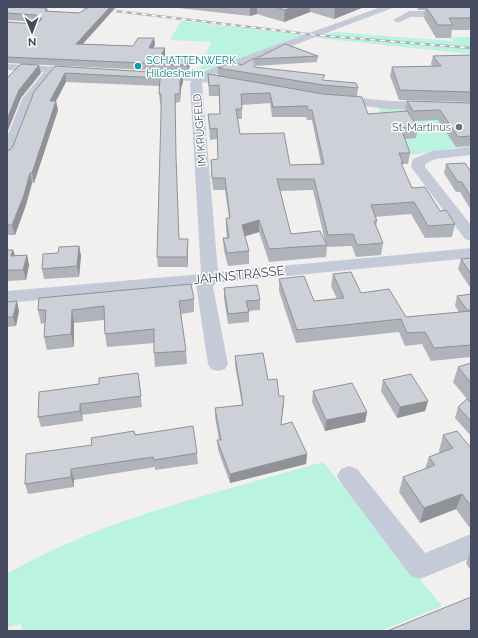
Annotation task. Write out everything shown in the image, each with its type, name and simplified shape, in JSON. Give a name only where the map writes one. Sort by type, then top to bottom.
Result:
[{"type":"street","points":[[363,7],[380,12]]},
{"type":"street","name":"IM KRUGFELD","points":[[218,364],[204,286],[210,279],[196,84],[200,78],[219,69],[380,12],[390,7]]},
{"type":"street","points":[[398,20],[409,14],[471,14]]},
{"type":"street","points":[[7,67],[92,72]]},
{"type":"street","points":[[7,156],[28,99],[53,69]]},
{"type":"street","points":[[146,75],[200,78],[246,86]]},
{"type":"street","points":[[330,99],[390,105],[471,107]]},
{"type":"street","points":[[471,151],[432,155],[418,162],[418,167],[471,236]]},
{"type":"street","name":"JAHNSTRASSE","points":[[7,297],[210,279],[262,272],[471,252]]},
{"type":"street","points":[[349,476],[420,567],[471,546]]},
{"type":"green space","points":[[181,21],[305,35],[217,67],[199,71],[211,42],[170,40]]},
{"type":"green space","points":[[335,32],[452,41],[450,37],[471,37],[471,54],[316,38]]},
{"type":"green space","points":[[378,107],[471,110],[471,148],[453,148],[412,155],[390,134]]},
{"type":"green space","points":[[323,462],[442,606],[381,631],[23,631],[21,624],[7,627],[7,574],[44,554],[121,522],[201,496]]},
{"type":"building","points":[[7,7],[47,8],[45,11],[79,13],[89,7],[110,7],[76,44],[133,46],[138,38],[154,38],[149,48],[165,48],[160,57],[190,58],[187,65],[7,57],[7,22],[36,24],[42,19],[36,15],[7,13]]},
{"type":"building","points":[[275,7],[292,7],[285,10]]},
{"type":"building","points":[[426,7],[471,7],[471,18],[449,18],[453,25],[438,25]]},
{"type":"building","points":[[285,44],[318,56],[255,59]]},
{"type":"building","points":[[471,55],[471,92],[400,90],[392,67],[441,66],[433,56]]},
{"type":"building","points":[[254,58],[254,67],[325,75],[322,80],[356,83],[358,88],[323,85],[218,68],[233,62],[242,65]]},
{"type":"building","points":[[21,64],[39,65],[19,90],[7,119],[7,78]]},
{"type":"building","points":[[55,66],[183,74],[180,80],[180,94],[175,94],[176,156],[179,239],[188,239],[187,257],[157,257],[161,115],[161,94],[159,94],[160,78],[65,73],[50,101],[56,101],[32,173],[30,173],[24,195],[12,225],[7,225],[7,151],[13,146],[34,92]]},
{"type":"building","points":[[208,74],[323,94],[362,97],[368,114],[407,111],[418,127],[401,128],[410,153],[399,153],[403,163],[401,163],[412,188],[425,187],[440,211],[446,210],[455,224],[428,226],[414,202],[371,205],[377,221],[374,221],[383,243],[357,245],[353,234],[328,235],[314,179],[277,179],[291,234],[320,231],[327,245],[269,249],[259,220],[242,225],[249,251],[227,253],[223,238],[229,238],[226,218],[230,218],[225,178],[212,178],[211,160],[218,159],[217,128],[210,129],[208,114],[220,114],[219,85],[209,86]],"holes":[[[270,93],[273,107],[307,106],[308,110],[312,110],[324,164],[290,165],[284,133],[240,134],[236,109],[242,109],[241,94]]]},
{"type":"building","points":[[407,101],[471,103],[471,136],[458,137],[440,110],[413,111]]},
{"type":"building","points":[[465,163],[471,172],[471,197],[462,182],[458,182],[446,164]]},
{"type":"building","points":[[79,246],[77,266],[42,269],[43,254],[58,253],[59,247]]},
{"type":"building","points":[[7,250],[13,250],[11,256],[27,255],[23,270],[7,270]]},
{"type":"building","points":[[471,258],[471,274],[461,259]]},
{"type":"building","points":[[351,272],[361,293],[389,289],[406,317],[471,311],[471,345],[434,348],[425,332],[407,333],[401,319],[297,330],[279,279],[304,276],[314,301],[344,298],[333,274]]},
{"type":"building","points":[[191,284],[194,299],[179,301],[186,351],[154,353],[154,329],[105,334],[104,306],[72,310],[71,334],[44,337],[46,310],[38,310],[39,298]]},
{"type":"building","points":[[257,285],[260,300],[246,301],[249,312],[228,314],[224,288]]},
{"type":"building","points":[[471,294],[471,310],[467,310],[457,296]]},
{"type":"building","points":[[17,301],[13,317],[7,317],[7,302]]},
{"type":"building","points":[[263,353],[268,380],[277,379],[279,396],[284,396],[281,425],[292,422],[307,454],[230,474],[217,440],[221,440],[215,408],[243,405],[235,356]]},
{"type":"building","points":[[471,363],[471,383],[458,367]]},
{"type":"building","points":[[138,373],[141,396],[80,404],[80,411],[38,417],[39,392],[99,384],[99,378]]},
{"type":"building","points":[[411,374],[428,401],[400,407],[383,380]]},
{"type":"building","points":[[352,383],[367,412],[326,420],[313,391]]},
{"type":"building","points":[[467,399],[471,403],[471,421],[458,407]]},
{"type":"building","points":[[193,426],[197,453],[154,460],[153,457],[71,469],[71,477],[25,484],[26,454],[92,445],[91,438],[134,431],[135,435]]},
{"type":"building","points":[[457,431],[471,448],[471,506],[462,494],[424,508],[403,477],[435,465],[429,457],[453,448],[443,435]]},
{"type":"building","points":[[471,597],[471,631],[387,631]]},
{"type":"railway","points":[[82,7],[316,35],[471,48]]},
{"type":"place","name":"SCHATTENWERK Hildesheim","points":[[138,66]]},
{"type":"place","name":"St. Martinus","points":[[459,127]]}]
